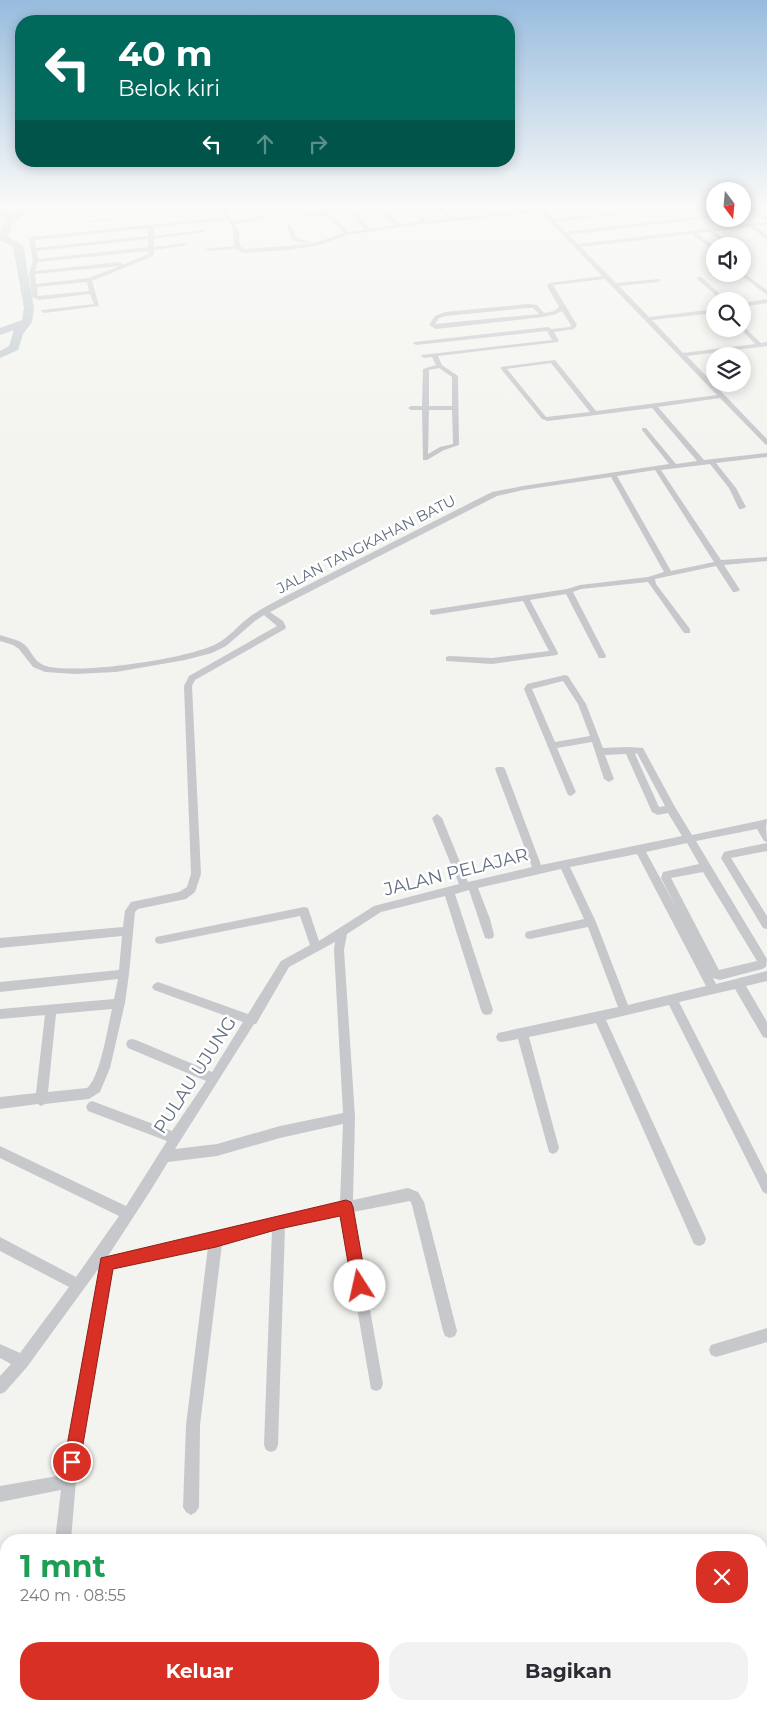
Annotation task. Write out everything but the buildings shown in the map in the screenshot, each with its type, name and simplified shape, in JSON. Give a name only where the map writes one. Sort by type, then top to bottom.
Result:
[{"type":"street","points":[[33,287],[34,297],[44,301],[45,314],[97,305],[91,287]]},
{"type":"street","points":[[416,343],[548,329],[550,331],[574,327],[550,287]]},
{"type":"street","points":[[616,287],[767,443]]},
{"type":"street","points":[[39,298],[92,292]]},
{"type":"street","points":[[751,304],[767,301]]},
{"type":"street","points":[[543,315],[535,306],[528,306],[440,315],[433,321],[432,325],[436,327],[543,315],[560,310],[562,307]]},
{"type":"street","points":[[646,319],[706,312]]},
{"type":"street","points":[[424,356],[556,341],[550,331]]},
{"type":"street","points":[[751,334],[763,344]]},
{"type":"street","points":[[682,355],[763,344]]},
{"type":"street","points":[[434,355],[440,366],[455,376],[456,445],[442,448],[426,459],[426,369],[440,366]]},
{"type":"street","points":[[595,414],[553,361],[503,368],[544,418],[595,414],[686,399],[722,396]]},
{"type":"street","points":[[654,405],[702,463]]},
{"type":"street","points":[[411,408],[456,408]]},
{"type":"street","points":[[644,430],[674,466]]},
{"type":"street","name":"JALAN TANGKAHAN BATU","points":[[0,638],[16,643],[36,665],[44,669],[75,671],[116,669],[185,658],[209,651],[223,644],[252,619],[495,494],[657,468],[765,457]]},
{"type":"street","points":[[712,462],[732,488],[742,507]]},
{"type":"street","points":[[657,468],[736,590]]},
{"type":"street","points":[[613,475],[668,572]]},
{"type":"street","points":[[433,612],[568,591],[580,587],[651,579],[652,576],[718,562],[767,559]]},
{"type":"street","points":[[651,579],[652,584],[687,631]]},
{"type":"street","points":[[568,591],[602,656]]},
{"type":"street","points":[[449,659],[492,661],[554,653],[525,598]]},
{"type":"street","points":[[0,1103],[41,1100],[89,1093],[96,1088],[104,1068],[120,1003],[130,911],[135,905],[182,896],[191,889],[196,874],[188,686],[192,678],[282,627],[280,623],[265,612]]},
{"type":"street","points":[[571,792],[528,689],[537,683],[565,678],[582,704],[609,779]]},
{"type":"street","points":[[552,746],[595,738]]},
{"type":"street","points":[[629,750],[655,809],[670,809]]},
{"type":"street","points":[[599,752],[640,750],[670,809],[689,838],[762,960],[762,964],[759,966],[720,975],[715,974],[666,878],[667,875],[706,867]]},
{"type":"street","points":[[500,769],[538,870]]},
{"type":"street","points":[[437,818],[486,919],[489,935]]},
{"type":"street","points":[[763,824],[767,838]]},
{"type":"street","name":"JALAN PELAJAR","points":[[342,931],[378,909],[448,891],[538,870],[763,824]]},
{"type":"street","points":[[767,848],[728,855],[726,858],[767,925]]},
{"type":"street","points":[[640,849],[713,989]]},
{"type":"street","points":[[564,865],[591,922],[625,1011]]},
{"type":"street","points":[[448,891],[487,1010]]},
{"type":"street","points":[[160,940],[304,911],[316,948]]},
{"type":"street","points":[[530,935],[591,922]]},
{"type":"street","points":[[0,943],[129,931]]},
{"type":"street","points":[[342,931],[339,950],[349,1117],[346,1207],[376,1384]]},
{"type":"street","name":"PULAU UJUNG","points":[[0,1386],[22,1362],[78,1285],[102,1261],[128,1212],[145,1189],[174,1138],[252,1020],[285,964],[316,948],[342,931]]},
{"type":"street","points":[[0,987],[124,974]]},
{"type":"street","points":[[502,1037],[599,1017],[767,976]]},
{"type":"street","points":[[738,983],[767,1034]]},
{"type":"street","points":[[158,987],[252,1020]]},
{"type":"street","points":[[672,1000],[767,1188]]},
{"type":"street","points":[[0,1014],[120,1003]]},
{"type":"street","points":[[41,1100],[50,1010]]},
{"type":"street","points":[[599,1017],[699,1239]]},
{"type":"street","points":[[522,1032],[553,1148]]},
{"type":"street","points":[[132,1044],[214,1079]]},
{"type":"street","points":[[92,1107],[174,1138]]},
{"type":"street","points":[[163,1157],[217,1150],[280,1132],[349,1117]]},
{"type":"street","points":[[0,1152],[128,1212]]},
{"type":"street","points":[[64,1534],[69,1481],[102,1261],[216,1239],[279,1222],[408,1194],[414,1196],[418,1202],[450,1332]]},
{"type":"street","points":[[270,1445],[279,1222]]},
{"type":"street","points":[[191,1507],[193,1425],[216,1239]]},
{"type":"street","points":[[0,1244],[78,1285]]},
{"type":"street","points":[[716,1350],[767,1334]]},
{"type":"street","points":[[0,1351],[22,1362]]},
{"type":"street","points":[[0,1494],[69,1481]]},
{"type":"waterway","points":[[25,287],[29,308],[27,322]]},
{"type":"waterway","points":[[0,332],[27,322]]},
{"type":"waterway","points":[[0,355],[14,348],[18,333],[27,322]]},
{"type":"route","points":[[72,1462],[107,1263],[346,1207],[360,1286]]}]
